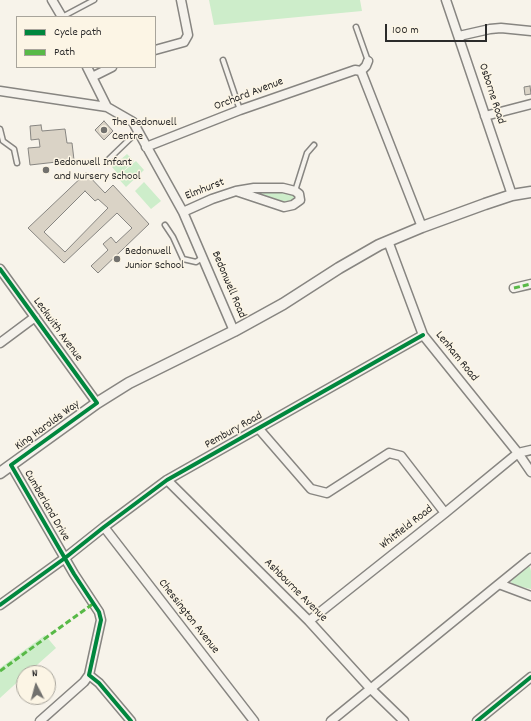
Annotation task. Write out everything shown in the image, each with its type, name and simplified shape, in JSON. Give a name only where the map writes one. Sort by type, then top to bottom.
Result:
[{"type":"street","points":[[52,0],[61,16]]},
{"type":"street","points":[[156,50],[184,42],[188,35],[181,0]]},
{"type":"street","name":"Osborne Road","points":[[446,0],[512,195]]},
{"type":"street","points":[[459,36],[501,28],[531,31]]},
{"type":"street","points":[[368,61],[366,66],[361,71],[422,227]]},
{"type":"street","points":[[88,68],[107,107]]},
{"type":"street","points":[[92,77],[110,68]]},
{"type":"street","name":"Orchard Avenue","points":[[146,147],[240,110],[354,70],[361,71]]},
{"type":"street","name":"Bedonwell Road","points":[[0,91],[107,107],[133,122],[183,212],[234,331],[283,304],[338,268],[388,241],[422,227],[512,195],[531,192]]},
{"type":"street","points":[[485,116],[531,104]]},
{"type":"street","name":"Elmhurst","points":[[183,212],[212,199],[236,191],[254,188],[283,188],[295,191],[299,194],[300,200],[293,205],[284,206],[236,191]]},
{"type":"street","name":"Lenham Road","points":[[388,241],[423,335],[518,453],[531,472]]},
{"type":"street","name":"Leckwith Avenue","points":[[0,269],[97,403]]},
{"type":"street","points":[[514,288],[531,284]]},
{"type":"street","points":[[0,343],[35,317]]},
{"type":"street","name":"King Harolds Way","points":[[0,473],[97,403],[128,383],[234,331]]},
{"type":"street","name":"Pembury Road","points":[[0,605],[65,558],[167,480],[423,335]]},
{"type":"street","points":[[259,429],[311,489],[327,493],[389,453],[401,456],[445,513]]},
{"type":"street","points":[[518,453],[531,450]]},
{"type":"street","name":"Whitfield Road","points":[[309,621],[518,453]]},
{"type":"street","name":"Cumberland Drive","points":[[10,465],[65,558],[98,609],[101,620],[89,675]]},
{"type":"street","name":"Ashbourne Avenue","points":[[167,480],[309,621],[370,688],[404,721]]},
{"type":"street","name":"Chessington Avenue","points":[[104,527],[254,721]]},
{"type":"street","points":[[331,721],[531,558]]},
{"type":"street","points":[[499,584],[531,596]]},
{"type":"street","points":[[40,721],[84,682],[89,675],[99,683],[131,721]]},
{"type":"street","points":[[477,721],[531,677]]},
{"type":"lane","points":[[64,16],[94,0]]},
{"type":"lane","points":[[356,27],[368,61]]},
{"type":"lane","points":[[224,60],[240,110]]},
{"type":"lane","points":[[0,129],[3,141],[14,149],[17,163]]},
{"type":"lane","points":[[109,159],[138,131]]},
{"type":"lane","points":[[295,191],[307,153],[314,145]]},
{"type":"lane","points":[[164,225],[173,237],[183,258],[196,262],[202,258]]},
{"type":"green space","points":[[209,0],[360,0],[362,11],[214,25]]},
{"type":"green space","points":[[127,154],[134,161],[119,175],[112,167]]},
{"type":"green space","points":[[136,161],[144,170],[126,187],[117,177]]},
{"type":"green space","points":[[144,182],[161,201],[151,209],[135,191]]},
{"type":"green space","points":[[266,192],[293,194],[296,198],[295,200],[286,204],[249,193]]},
{"type":"green space","points":[[527,565],[530,567],[531,571],[531,589],[513,585],[511,582],[512,579]]},
{"type":"green space","points":[[45,635],[56,648],[37,665],[16,665],[16,683],[0,698],[0,668]]},
{"type":"building","points":[[530,86],[531,94],[525,95],[524,87]]},
{"type":"building","name":"The Bedonwell Centre","points":[[104,121],[113,131],[104,140],[95,130]]},
{"type":"building","points":[[41,125],[42,131],[65,129],[67,143],[72,143],[74,160],[30,165],[28,148],[40,147],[39,139],[31,140],[30,126]]},
{"type":"building","points":[[86,173],[105,193],[113,185],[149,224],[98,273],[91,266],[108,250],[103,244],[111,237],[116,243],[132,228],[117,213],[64,263],[28,228]],"holes":[[[85,191],[95,201],[98,199],[108,208],[65,252],[44,232]]]},
{"type":"marked path","points":[[514,288],[531,284]]},
{"type":"marked path","points":[[0,671],[94,603]]},
{"type":"cycle path","points":[[0,269],[97,403],[11,465],[74,574],[99,612],[101,620],[89,675],[99,683],[131,721]]},
{"type":"cycle path","points":[[0,605],[65,558],[167,480],[423,335]]},
{"type":"cycle path","points":[[477,721],[531,677]]},
{"type":"place","name":"The Bedonwell Centre","points":[[104,130]]},
{"type":"place","name":"Bedonwell Infant and Nursery School","points":[[46,170]]},
{"type":"place","name":"Bedonwell Junior School","points":[[117,259]]}]
